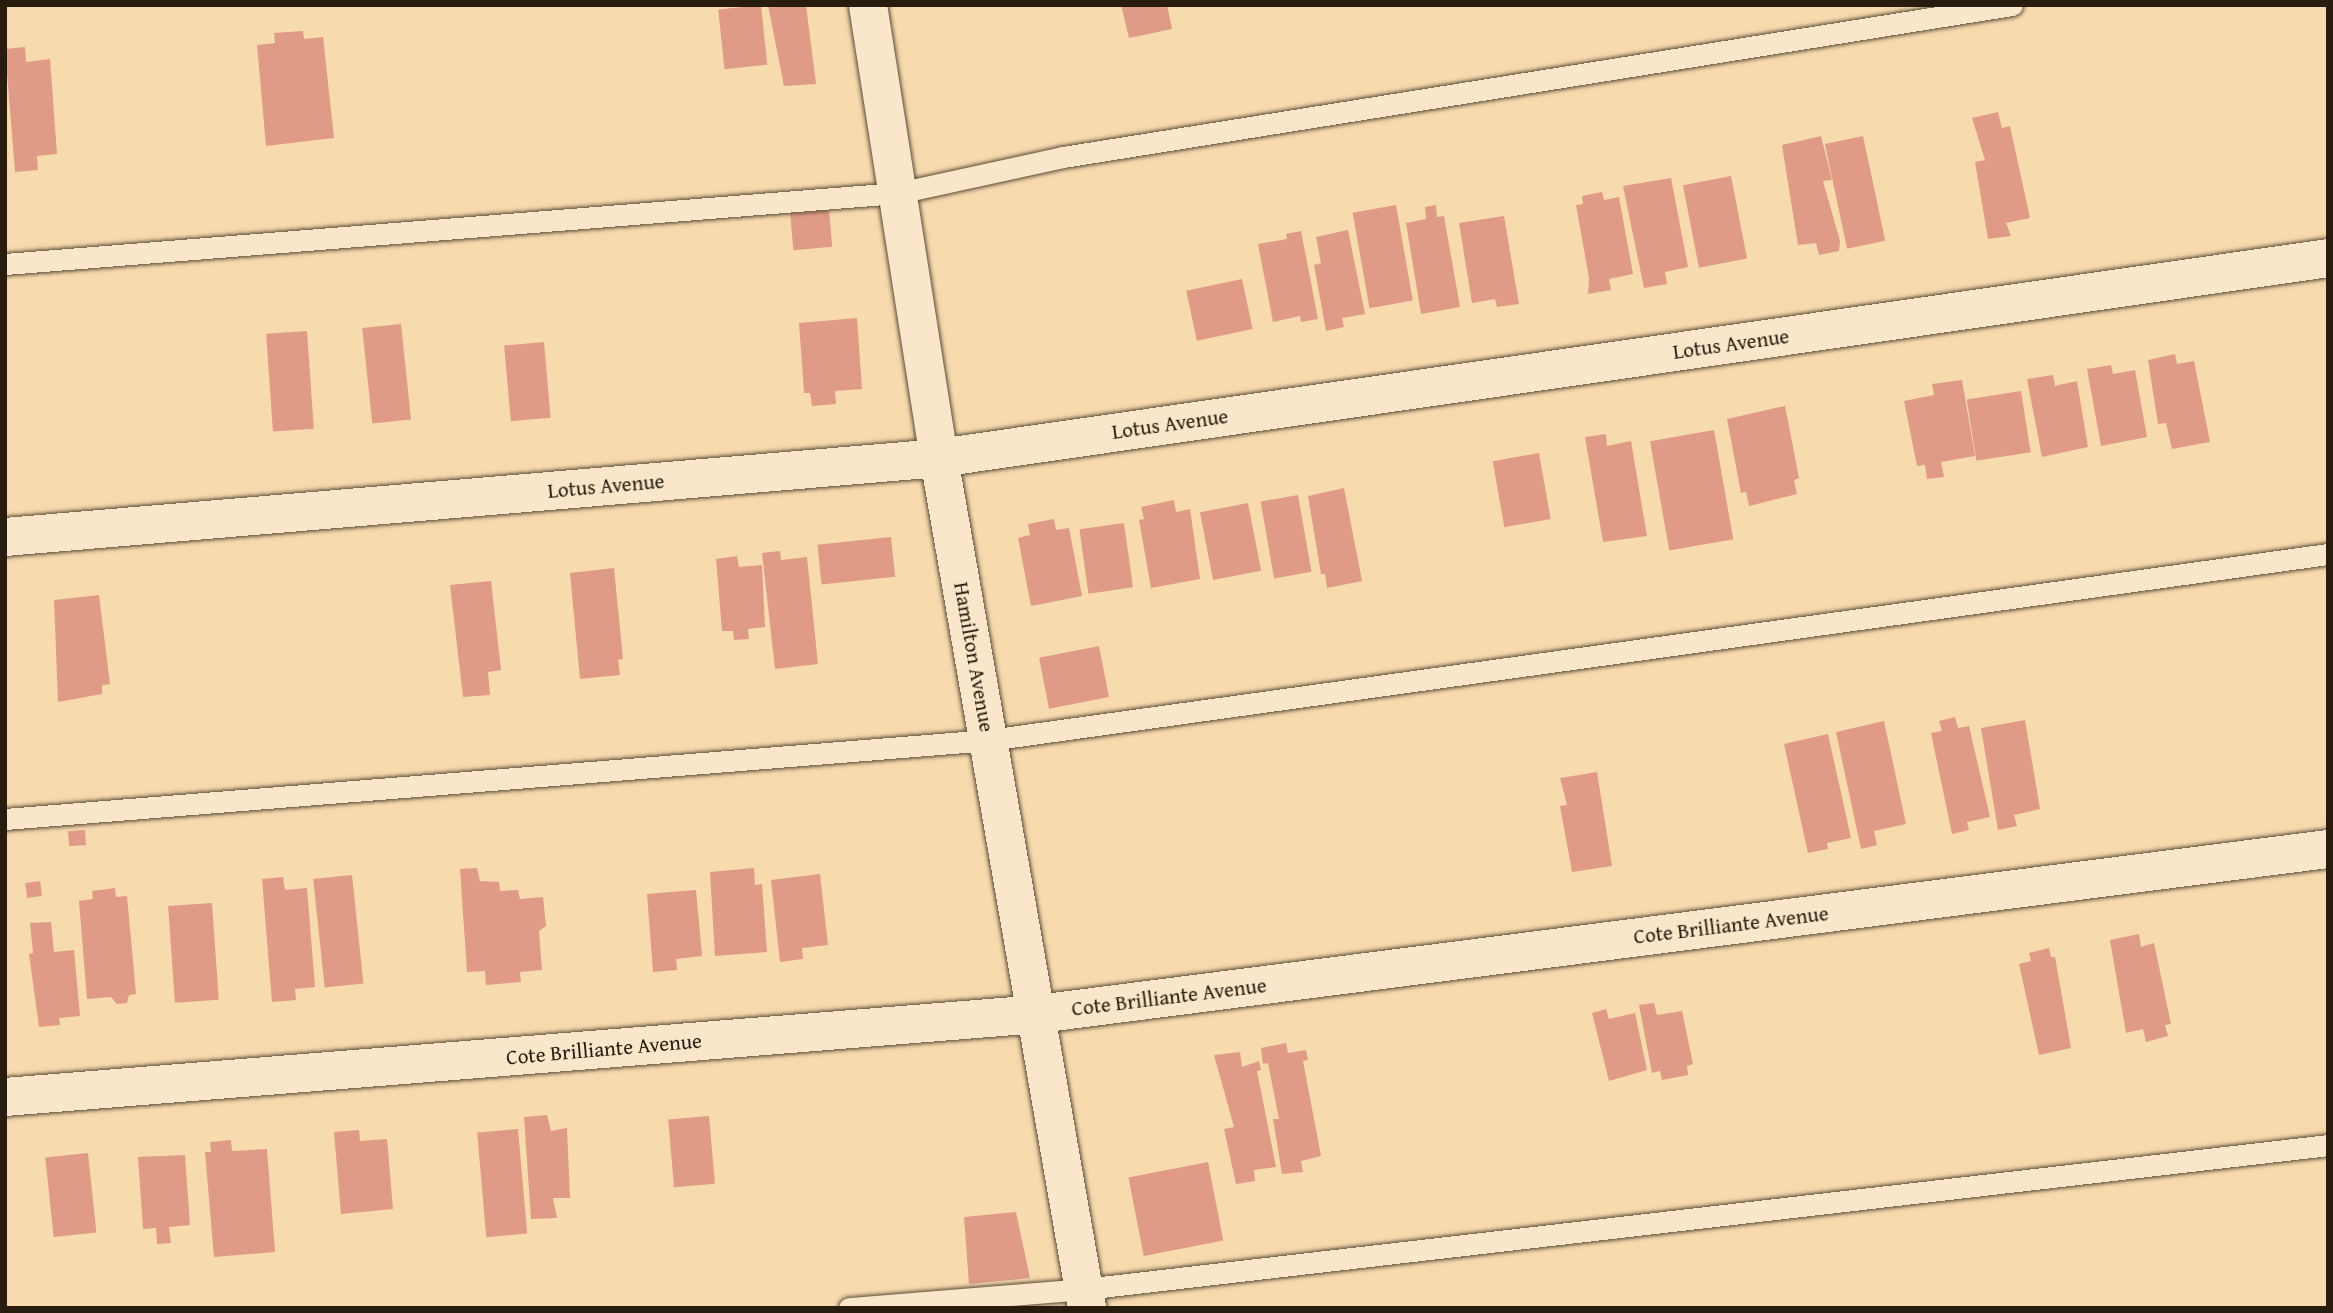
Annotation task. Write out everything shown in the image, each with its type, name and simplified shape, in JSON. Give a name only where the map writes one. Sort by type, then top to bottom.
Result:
[{"type":"street","name":"Hamilton Avenue","points":[[868,5],[939,458],[1086,1298]]},
{"type":"street","name":"Lotus Avenue","points":[[5,537],[939,458],[2328,258]]},
{"type":"street","name":"Cote Brilliante Avenue","points":[[5,1097],[1038,1014],[2328,849]]},
{"type":"lane","points":[[5,264],[898,193],[1063,158],[2012,5]]},
{"type":"lane","points":[[5,819],[989,740],[2328,554]]},
{"type":"lane","points":[[849,1308],[1086,1298],[2328,1145]]},
{"type":"building","points":[[761,5],[767,65],[725,69],[718,9]]},
{"type":"building","points":[[768,5],[806,5],[816,84],[784,86]]},
{"type":"building","points":[[1121,5],[1167,5],[1172,29],[1129,38]]},
{"type":"building","points":[[303,31],[304,39],[323,37],[334,138],[266,146],[257,45],[275,43],[274,33]]},
{"type":"building","points":[[25,47],[26,62],[50,59],[57,154],[37,156],[38,170],[15,172],[5,49]]},
{"type":"building","points":[[1998,112],[2002,128],[2010,126],[2030,218],[2006,223],[2011,236],[1988,239],[1975,162],[1985,160],[1972,118]]},
{"type":"building","points":[[1821,136],[1832,180],[1823,181],[1840,241],[1839,251],[1819,255],[1816,243],[1798,245],[1782,145]]},
{"type":"building","points":[[1863,136],[1885,241],[1847,249],[1825,144]]},
{"type":"building","points":[[1731,176],[1747,258],[1699,268],[1683,185]]},
{"type":"building","points":[[1671,178],[1688,267],[1665,272],[1667,284],[1644,288],[1623,186]]},
{"type":"building","points":[[1602,192],[1604,200],[1619,197],[1633,274],[1609,279],[1611,290],[1588,294],[1589,278],[1576,205],[1583,204],[1582,196]]},
{"type":"building","points":[[1396,205],[1413,301],[1370,308],[1353,213]]},
{"type":"building","points":[[1436,205],[1437,217],[1444,216],[1460,307],[1421,314],[1406,223],[1426,219],[1425,207]]},
{"type":"building","points":[[829,210],[832,247],[793,250],[790,213]]},
{"type":"building","points":[[1504,216],[1519,304],[1497,307],[1495,299],[1472,303],[1459,223]]},
{"type":"building","points":[[1348,230],[1365,314],[1342,318],[1344,327],[1326,331],[1314,265],[1321,263],[1316,237]]},
{"type":"building","points":[[1301,231],[1318,319],[1301,322],[1300,316],[1273,322],[1258,244],[1287,239],[1286,234]]},
{"type":"building","points":[[1242,279],[1253,329],[1197,341],[1186,291]]},
{"type":"building","points":[[857,318],[862,389],[835,391],[836,404],[812,406],[810,393],[804,393],[799,323]]},
{"type":"building","points":[[401,324],[411,419],[372,424],[362,328]]},
{"type":"building","points":[[307,331],[314,429],[273,432],[266,334]]},
{"type":"building","points":[[544,342],[551,418],[511,421],[504,345]]},
{"type":"building","points":[[2175,354],[2177,364],[2194,361],[2210,442],[2172,449],[2166,423],[2158,424],[2148,360]]},
{"type":"building","points":[[2111,365],[2113,374],[2135,370],[2147,437],[2101,446],[2087,369]]},
{"type":"building","points":[[2053,375],[2055,386],[2077,381],[2088,447],[2042,457],[2027,379]]},
{"type":"building","points":[[1962,380],[1975,456],[1941,462],[1944,477],[1927,479],[1925,465],[1917,466],[1904,401],[1934,395],[1932,384]]},
{"type":"building","points":[[2021,391],[2031,452],[1976,461],[1967,400]]},
{"type":"building","points":[[1785,406],[1799,478],[1794,480],[1797,494],[1749,506],[1746,492],[1741,493],[1727,419]]},
{"type":"building","points":[[1714,430],[1733,539],[1669,551],[1650,441]]},
{"type":"building","points":[[1606,434],[1607,446],[1631,441],[1647,536],[1603,542],[1585,437]]},
{"type":"building","points":[[1539,453],[1551,519],[1504,527],[1493,461]]},
{"type":"building","points":[[1344,488],[1362,581],[1327,588],[1325,574],[1321,574],[1308,496]]},
{"type":"building","points":[[1298,495],[1312,572],[1274,578],[1261,502]]},
{"type":"building","points":[[1174,500],[1176,512],[1190,509],[1200,579],[1151,588],[1139,520],[1144,519],[1141,507]]},
{"type":"building","points":[[1248,503],[1261,571],[1213,580],[1200,512]]},
{"type":"building","points":[[1054,519],[1056,530],[1069,528],[1082,596],[1031,606],[1018,538],[1030,535],[1028,524]]},
{"type":"building","points":[[1124,523],[1133,587],[1088,594],[1079,529]]},
{"type":"building","points":[[891,537],[895,577],[822,585],[817,545]]},
{"type":"building","points":[[780,551],[781,560],[807,557],[818,664],[775,669],[762,553]]},
{"type":"building","points":[[737,556],[739,567],[762,565],[765,627],[748,629],[749,639],[734,640],[733,631],[722,631],[716,559]]},
{"type":"building","points":[[614,568],[623,659],[618,660],[620,675],[580,679],[570,573]]},
{"type":"building","points":[[491,581],[501,670],[488,672],[490,695],[463,697],[450,585]]},
{"type":"building","points":[[99,595],[110,684],[102,685],[102,694],[58,702],[54,600]]},
{"type":"building","points":[[1099,646],[1109,697],[1049,709],[1039,658]]},
{"type":"building","points":[[1955,717],[1958,728],[1969,726],[1990,817],[1967,822],[1969,830],[1952,834],[1931,733],[1942,731],[1939,721]]},
{"type":"building","points":[[2025,720],[2040,809],[2014,815],[2017,826],[1998,830],[1981,728]]},
{"type":"building","points":[[1884,721],[1906,824],[1874,831],[1877,845],[1861,849],[1836,732]]},
{"type":"building","points":[[1828,734],[1851,838],[1827,843],[1828,849],[1808,853],[1784,744]]},
{"type":"building","points":[[1597,772],[1612,866],[1572,872],[1560,806],[1567,805],[1560,778]]},
{"type":"building","points":[[85,830],[86,845],[69,846],[68,831]]},
{"type":"building","points":[[477,868],[480,881],[499,882],[500,891],[518,890],[520,899],[543,897],[546,926],[539,931],[542,970],[520,972],[521,982],[486,985],[485,971],[467,972],[460,869]]},
{"type":"building","points":[[754,868],[755,885],[762,884],[767,952],[715,956],[710,872]]},
{"type":"building","points":[[820,874],[828,945],[802,948],[803,959],[780,962],[771,880]]},
{"type":"building","points":[[352,875],[363,983],[325,987],[313,879]]},
{"type":"building","points":[[283,877],[285,890],[307,888],[315,987],[295,989],[296,1000],[272,1002],[262,879]]},
{"type":"building","points":[[40,881],[42,896],[27,898],[25,883]]},
{"type":"building","points":[[115,888],[116,897],[127,896],[136,994],[129,995],[127,1003],[117,1004],[111,997],[87,999],[79,901],[93,899],[92,891]]},
{"type":"building","points":[[696,890],[702,956],[676,959],[677,970],[653,972],[647,894]]},
{"type":"building","points":[[212,903],[219,1000],[175,1003],[168,906]]},
{"type":"building","points":[[51,922],[54,952],[74,950],[80,1016],[59,1018],[60,1025],[39,1027],[29,954],[33,953],[30,923]]},
{"type":"building","points":[[2139,934],[2141,947],[2154,943],[2171,1024],[2165,1025],[2168,1036],[2146,1042],[2143,1029],[2126,1033],[2110,940]]},
{"type":"building","points":[[2049,948],[2051,957],[2055,957],[2071,1048],[2039,1055],[2019,964],[2031,961],[2029,953]]},
{"type":"building","points":[[1654,1003],[1657,1015],[1682,1011],[1693,1064],[1687,1066],[1688,1075],[1662,1080],[1660,1071],[1652,1073],[1639,1005]]},
{"type":"building","points":[[1606,1009],[1609,1019],[1635,1013],[1647,1070],[1609,1081],[1592,1013]]},
{"type":"building","points":[[1286,1043],[1288,1053],[1306,1050],[1308,1060],[1303,1061],[1321,1156],[1301,1161],[1303,1172],[1282,1174],[1273,1119],[1279,1119],[1268,1063],[1263,1064],[1261,1048]]},
{"type":"building","points":[[1240,1052],[1242,1067],[1259,1061],[1261,1070],[1257,1071],[1276,1167],[1254,1170],[1255,1181],[1236,1184],[1224,1129],[1234,1127],[1214,1055]]},
{"type":"building","points":[[547,1115],[551,1131],[567,1128],[570,1198],[553,1198],[557,1218],[531,1219],[524,1117]]},
{"type":"building","points":[[709,1116],[715,1184],[674,1187],[668,1120]]},
{"type":"building","points":[[518,1129],[527,1234],[486,1237],[477,1133]]},
{"type":"building","points":[[359,1130],[360,1141],[387,1139],[393,1209],[341,1214],[334,1132]]},
{"type":"building","points":[[231,1140],[232,1151],[267,1149],[275,1252],[214,1257],[205,1152],[211,1152],[210,1142]]},
{"type":"building","points":[[88,1153],[96,1233],[54,1237],[45,1157]]},
{"type":"building","points":[[185,1155],[190,1225],[169,1227],[171,1243],[157,1244],[156,1228],[143,1229],[138,1157]]},
{"type":"building","points":[[1208,1162],[1223,1241],[1144,1256],[1128,1177]]},
{"type":"building","points":[[1016,1212],[1030,1278],[969,1284],[964,1217]]}]
